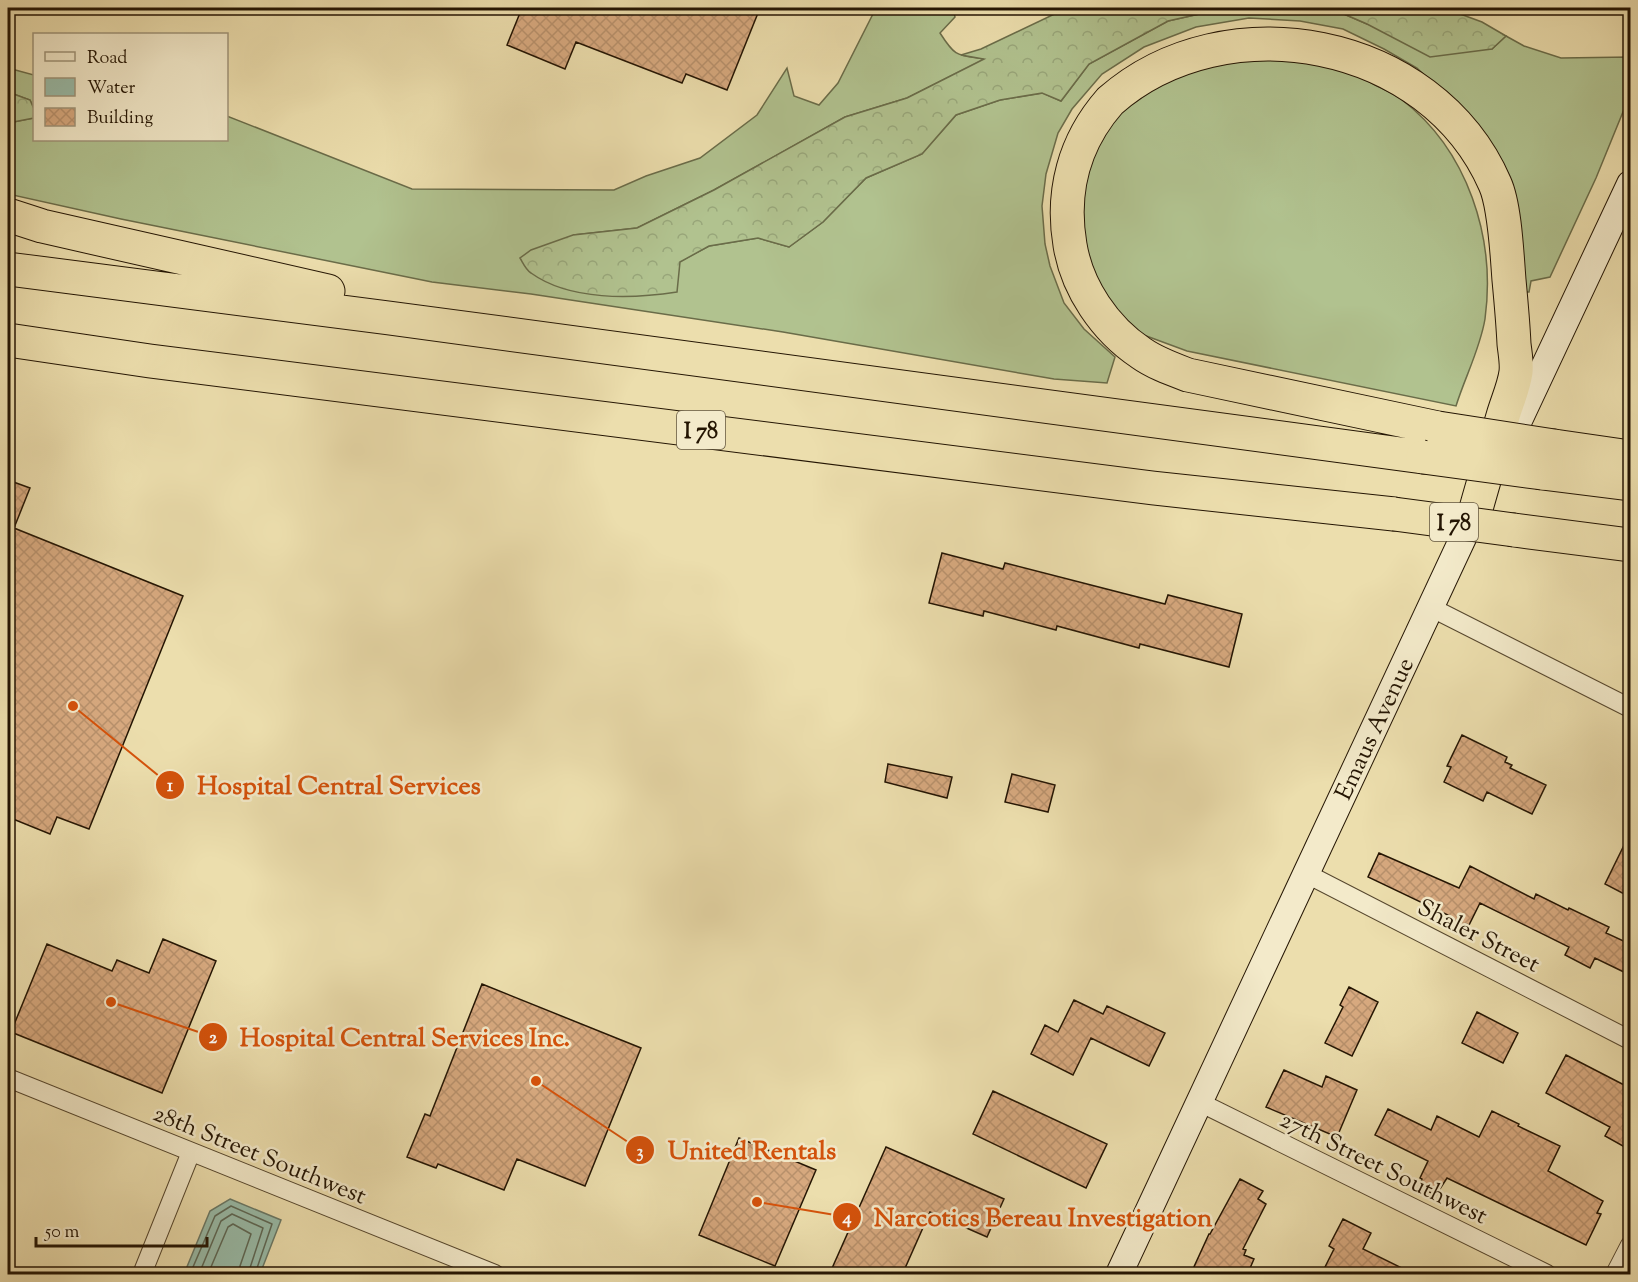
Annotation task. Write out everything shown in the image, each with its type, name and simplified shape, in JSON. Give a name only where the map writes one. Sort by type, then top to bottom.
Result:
[{"type":"highway","points":[[1474,516],[1516,372],[1505,231],[1497,186],[1476,148],[1456,120],[1424,90],[1389,65],[1357,50],[1290,33],[1234,33],[1182,48],[1151,64],[1124,86],[1101,111],[1083,140],[1072,165],[1067,204],[1066,224],[1071,253],[1081,281],[1098,311],[1117,334],[1160,364],[1188,375],[1438,428],[1548,459],[1630,484]]},
{"type":"highway","points":[[8,215],[42,225],[529,337]]},
{"type":"highway","points":[[8,268],[1423,457],[1548,459],[1630,457]]},
{"type":"highway","name":"I 78","points":[[8,340],[150,361],[1153,488],[1394,514],[1630,545]]},
{"type":"highway","points":[[8,357],[150,361]]},
{"type":"main road","name":"Emaus Avenue","points":[[1119,1275],[1305,873],[1630,184]]},
{"type":"street","points":[[1430,607],[1630,708]]},
{"type":"street","name":"Shaler Street","points":[[1305,873],[1630,1040]]},
{"type":"street","name":"28th Street Southwest","points":[[8,1078],[495,1275]]},
{"type":"street","name":"27th Street Southwest","points":[[1199,1102],[1547,1275]]},
{"type":"street","points":[[142,1275],[191,1152]]},
{"type":"street","points":[[1615,1275],[1630,1245]]},
{"type":"green space","points":[[876,8],[953,8],[955,17],[940,33],[958,54],[985,59],[907,98],[845,117],[714,190],[637,228],[573,235],[679,262],[709,246],[758,238],[789,247],[823,222],[866,178],[922,154],[956,115],[1000,100],[1043,93],[1061,101],[1089,64],[1168,21],[1226,8],[1330,8],[1367,24],[1492,49],[1506,36],[1524,46],[1561,58],[1630,57],[1627,102],[1596,178],[1550,277],[1531,281],[1529,292],[1519,292],[1452,102],[1417,68],[1343,29],[1300,21],[1249,18],[1196,27],[1144,47],[1102,74],[1072,109],[1058,133],[1046,174],[1042,206],[1045,244],[1050,266],[1064,303],[1084,329],[1115,357],[1107,383],[1054,379],[783,332],[531,294],[432,282],[8,194],[8,123],[33,118],[33,141],[228,141],[228,116],[412,189],[614,190],[646,176],[700,158],[757,115],[787,68],[794,96],[819,105],[838,83]]},
{"type":"green space","points":[[1067,8],[1226,8],[1168,21],[1089,64],[1061,101],[1042,93],[1000,100],[956,115],[922,154],[866,178],[823,222],[789,247],[758,238],[709,246],[680,262],[677,292],[641,296],[602,296],[582,293],[564,289],[529,272],[520,258],[531,250],[573,235],[637,228],[714,190],[845,117],[907,98],[984,59],[961,55],[981,49]]},
{"type":"green space","points":[[1330,8],[1444,8],[1482,22],[1506,36],[1492,49],[1430,57],[1367,24]]},
{"type":"green space","points":[[1250,53],[1334,66],[1353,72],[1401,99],[1424,120],[1444,144],[1460,170],[1481,227],[1486,258],[1487,288],[1483,330],[1456,406],[1187,351],[1141,334],[1119,317],[1088,275],[1079,174],[1099,130],[1152,84]]},
{"type":"green space","points":[[8,68],[33,75],[33,107],[30,100],[8,92]]},
{"type":"green space","points":[[8,92],[30,100],[33,107],[33,118],[8,123]]},
{"type":"water","points":[[230,1199],[281,1220],[260,1274],[184,1274],[210,1211]]},
{"type":"building","points":[[522,8],[760,8],[727,90],[686,74],[682,83],[576,42],[565,69],[507,45]]},
{"type":"building","points":[[8,480],[30,488],[14,528],[183,596],[89,829],[57,817],[50,834],[8,817]]},
{"type":"building","points":[[942,553],[1003,569],[1005,563],[1165,604],[1168,595],[1242,614],[1229,667],[1140,644],[1139,648],[1057,626],[1056,630],[984,611],[983,616],[929,603]]},
{"type":"building","points":[[1462,735],[1507,757],[1505,762],[1512,765],[1510,768],[1546,785],[1532,814],[1487,792],[1483,801],[1444,782],[1451,767],[1447,766]]},
{"type":"building","points":[[888,764],[952,777],[947,798],[885,782]]},
{"type":"building","points":[[1012,774],[1055,785],[1048,812],[1005,802]]},
{"type":"building","points":[[1630,833],[1630,897],[1605,884]]},
{"type":"building","points":[[1379,853],[1459,888],[1470,866],[1534,899],[1536,894],[1609,927],[1606,933],[1630,944],[1630,975],[1595,958],[1590,968],[1565,955],[1569,947],[1480,903],[1469,925],[1466,924],[1463,930],[1445,921],[1448,915],[1368,877]]},
{"type":"building","points":[[163,939],[216,961],[162,1093],[11,1032],[47,944],[112,971],[117,960],[149,973]]},
{"type":"building","points":[[482,984],[641,1048],[585,1186],[517,1159],[504,1190],[438,1164],[436,1168],[407,1157],[425,1114],[430,1116]]},
{"type":"building","points":[[1349,987],[1378,1002],[1352,1056],[1325,1043],[1343,1007],[1340,1005]]},
{"type":"building","points":[[1074,1000],[1103,1014],[1107,1006],[1165,1033],[1149,1066],[1091,1038],[1073,1075],[1031,1054],[1045,1025],[1058,1032]]},
{"type":"building","points":[[1477,1012],[1518,1033],[1503,1063],[1462,1043]]},
{"type":"building","points":[[1566,1055],[1630,1088],[1630,1150],[1605,1136],[1610,1127],[1546,1093]]},
{"type":"building","points":[[1284,1070],[1322,1087],[1326,1076],[1357,1090],[1337,1137],[1266,1107]]},
{"type":"building","points":[[993,1091],[1107,1144],[1086,1188],[973,1134]]},
{"type":"building","points":[[1388,1109],[1431,1130],[1437,1116],[1479,1137],[1492,1111],[1560,1146],[1548,1171],[1603,1201],[1597,1213],[1601,1214],[1586,1245],[1447,1178],[1436,1195],[1419,1187],[1422,1179],[1420,1178],[1428,1161],[1375,1135]]},
{"type":"building","points":[[739,1138],[816,1170],[775,1266],[699,1235]]},
{"type":"building","points":[[886,1147],[1004,1199],[987,1237],[930,1212],[902,1275],[829,1275]]},
{"type":"building","points":[[1240,1179],[1263,1191],[1258,1199],[1266,1204],[1243,1249],[1246,1250],[1244,1255],[1254,1259],[1247,1275],[1205,1275],[1193,1269],[1209,1234]]},
{"type":"building","points":[[1343,1219],[1371,1233],[1363,1249],[1416,1275],[1321,1275],[1334,1249],[1329,1246]]},
{"type":"place","name":"Hospital Central Services","points":[[73,706]]},
{"type":"place","name":"Hospital Central Services Inc.","points":[[111,1002]]},
{"type":"place","name":"United Rentals","points":[[536,1081]]},
{"type":"place","name":"Narcotics Bereau Investigation","points":[[757,1202]]}]
